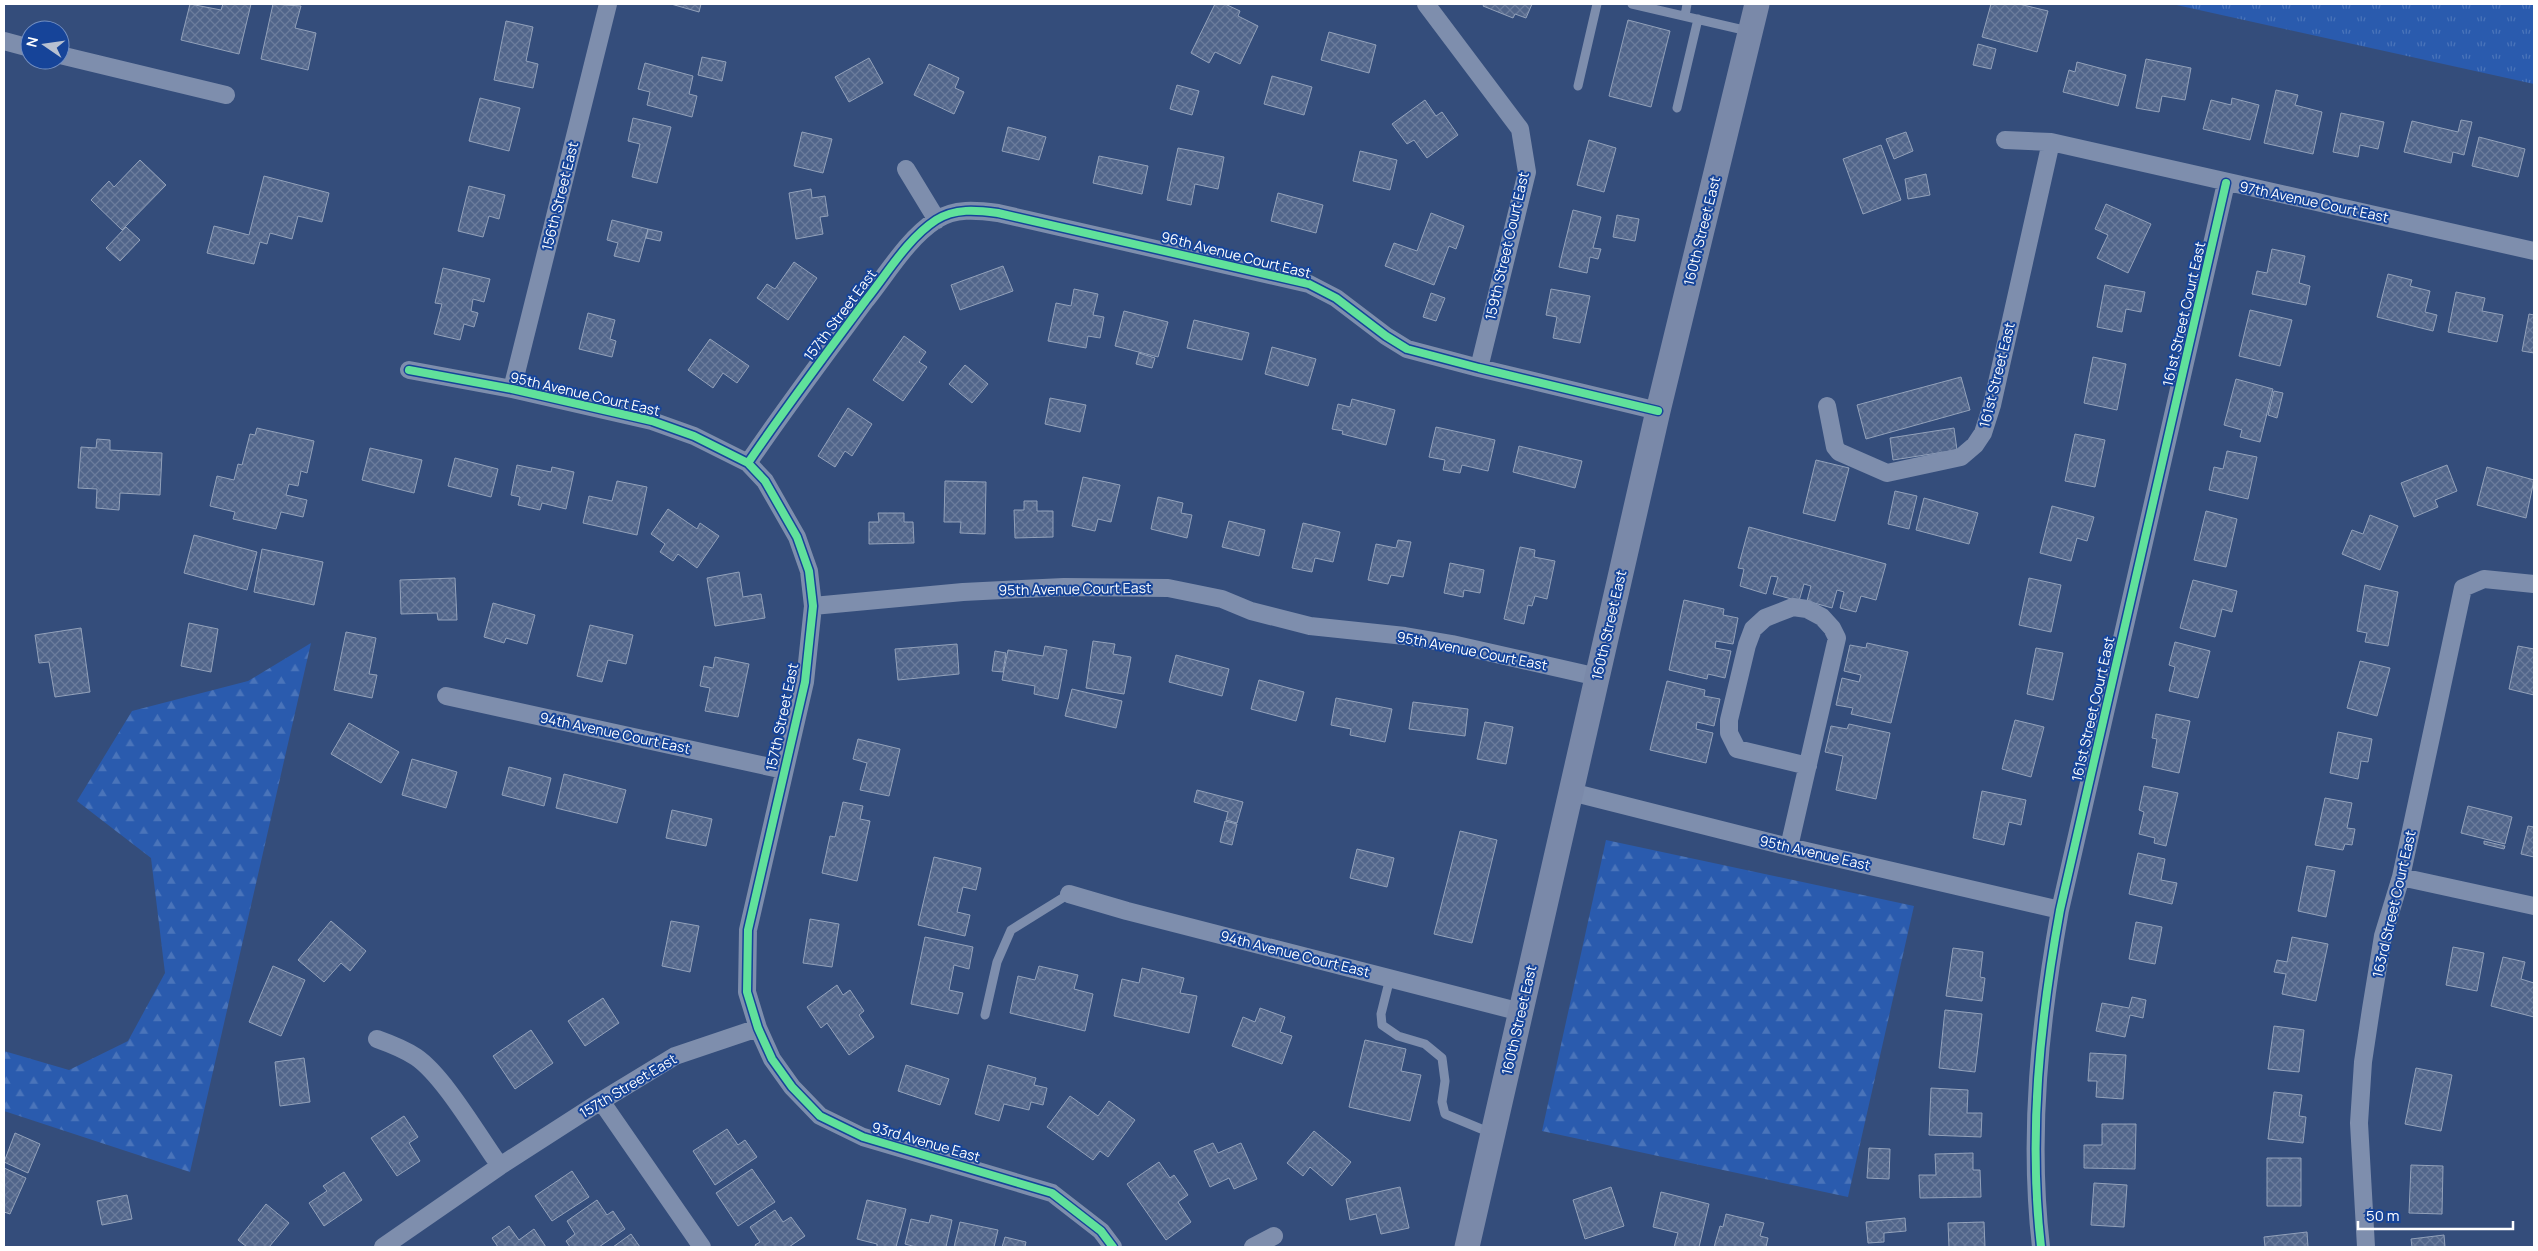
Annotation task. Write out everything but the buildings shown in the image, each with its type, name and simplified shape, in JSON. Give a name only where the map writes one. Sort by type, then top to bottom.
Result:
[{"type":"main road","name":"160th Street East","points":[[1467,1247],[1658,411],[1757,4]]},
{"type":"street","name":"156th Street East","points":[[512,389],[608,4]]},
{"type":"street","name":"159th Street Court East","points":[[1426,4],[1520,129],[1524,150],[1527,172],[1479,368]]},
{"type":"street","points":[[4,41],[20,45]]},
{"type":"street","points":[[70,57],[226,95]]},
{"type":"street","name":"97th Avenue Court East","points":[[2005,140],[2051,142],[2534,251]]},
{"type":"street","name":"161st Street East","points":[[1827,406],[1835,447],[1839,452],[1887,473],[1961,457],[1975,445],[1982,433],[1992,405],[2051,142]]},
{"type":"street","points":[[906,169],[937,220]]},
{"type":"street","name":"161st Street Court East","points":[[2041,1247],[2037,1178],[2036,1089],[2060,910],[2226,183]]},
{"type":"street","name":"96th Avenue Court East","points":[[937,220],[953,212],[970,210],[998,213],[1288,278],[1309,284],[1336,298],[1386,336],[1408,349],[1658,411]]},
{"type":"street","name":"157th Street East","points":[[383,1247],[500,1166],[675,1056],[758,1028],[747,992],[748,930],[768,850],[784,770],[805,682],[813,606],[809,571],[797,537],[770,489],[748,463],[788,404],[902,254],[937,220]]},
{"type":"street","name":"95th Avenue Court East","points":[[410,370],[512,389],[652,422],[694,436],[748,463]]},
{"type":"street","name":"163rd Street Court East","points":[[2366,1247],[2359,1124],[2363,1062],[2383,936],[2401,877],[2463,588],[2484,579],[2534,584]]},
{"type":"street","name":"95th Avenue Court East","points":[[813,606],[1036,588],[1119,586],[1168,588],[1222,599],[1251,611],[1310,626],[1405,636],[1452,644],[1598,677]]},
{"type":"street","points":[[1789,847],[1808,766],[1837,638],[1832,628],[1822,617],[1807,609],[1793,607],[1765,618],[1753,629],[1747,645],[1730,720],[1729,733],[1737,749],[1808,766]]},
{"type":"street","name":"94th Avenue Court East","points":[[446,696],[784,770]]},
{"type":"street","name":"95th Avenue East","points":[[1570,792],[1789,847],[2060,910]]},
{"type":"street","points":[[2401,877],[2534,906]]},
{"type":"street","name":"94th Avenue Court East","points":[[1069,894],[1127,911],[1521,1012]]},
{"type":"street","name":"93rd Avenue East","points":[[758,1028],[772,1058],[792,1087],[820,1116],[863,1137],[1052,1193],[1101,1231],[1113,1247]]},
{"type":"street","points":[[378,1039],[402,1048],[418,1058],[439,1080],[500,1166]]},
{"type":"street","points":[[601,1101],[702,1247]]},
{"type":"street","points":[[1253,1247],[1274,1236]]},
{"type":"lane","points":[[1578,86],[1597,4]]},
{"type":"lane","points":[[1632,4],[1750,31]]},
{"type":"lane","points":[[1685,16],[1688,4]]},
{"type":"lane","points":[[1677,108],[1698,19]]},
{"type":"lane","points":[[985,1015],[997,962],[1011,930],[1069,894]]},
{"type":"lane","points":[[1390,978],[1381,1014],[1382,1026],[1398,1036],[1425,1044],[1442,1058],[1445,1081],[1442,1102],[1445,1114],[1493,1134]]},
{"type":"green space","points":[[2172,4],[2534,4],[2534,84]]},
{"type":"green space","points":[[311,643],[190,1172],[4,1111],[4,1051],[69,1070],[128,1041],[165,973],[151,858],[77,801],[132,711],[248,681]]},
{"type":"green space","points":[[1606,840],[1914,906],[1848,1197],[1542,1131]]},
{"type":"cycle path","points":[[2041,1247],[2037,1205],[2036,1162],[2038,1078],[2047,994],[2060,910],[2226,183]]},
{"type":"cycle path","points":[[748,463],[806,381],[907,247],[936,220],[951,213],[966,211],[998,213],[1309,284],[1336,298],[1386,336],[1407,349],[1658,411]]},
{"type":"cycle path","points":[[409,370],[512,389],[652,421],[694,436],[748,463],[765,481],[797,537],[809,571],[813,606],[805,682],[748,930],[747,992],[758,1028],[772,1059],[792,1087],[820,1116],[863,1137],[1052,1193],[1101,1231],[1113,1247]]}]
